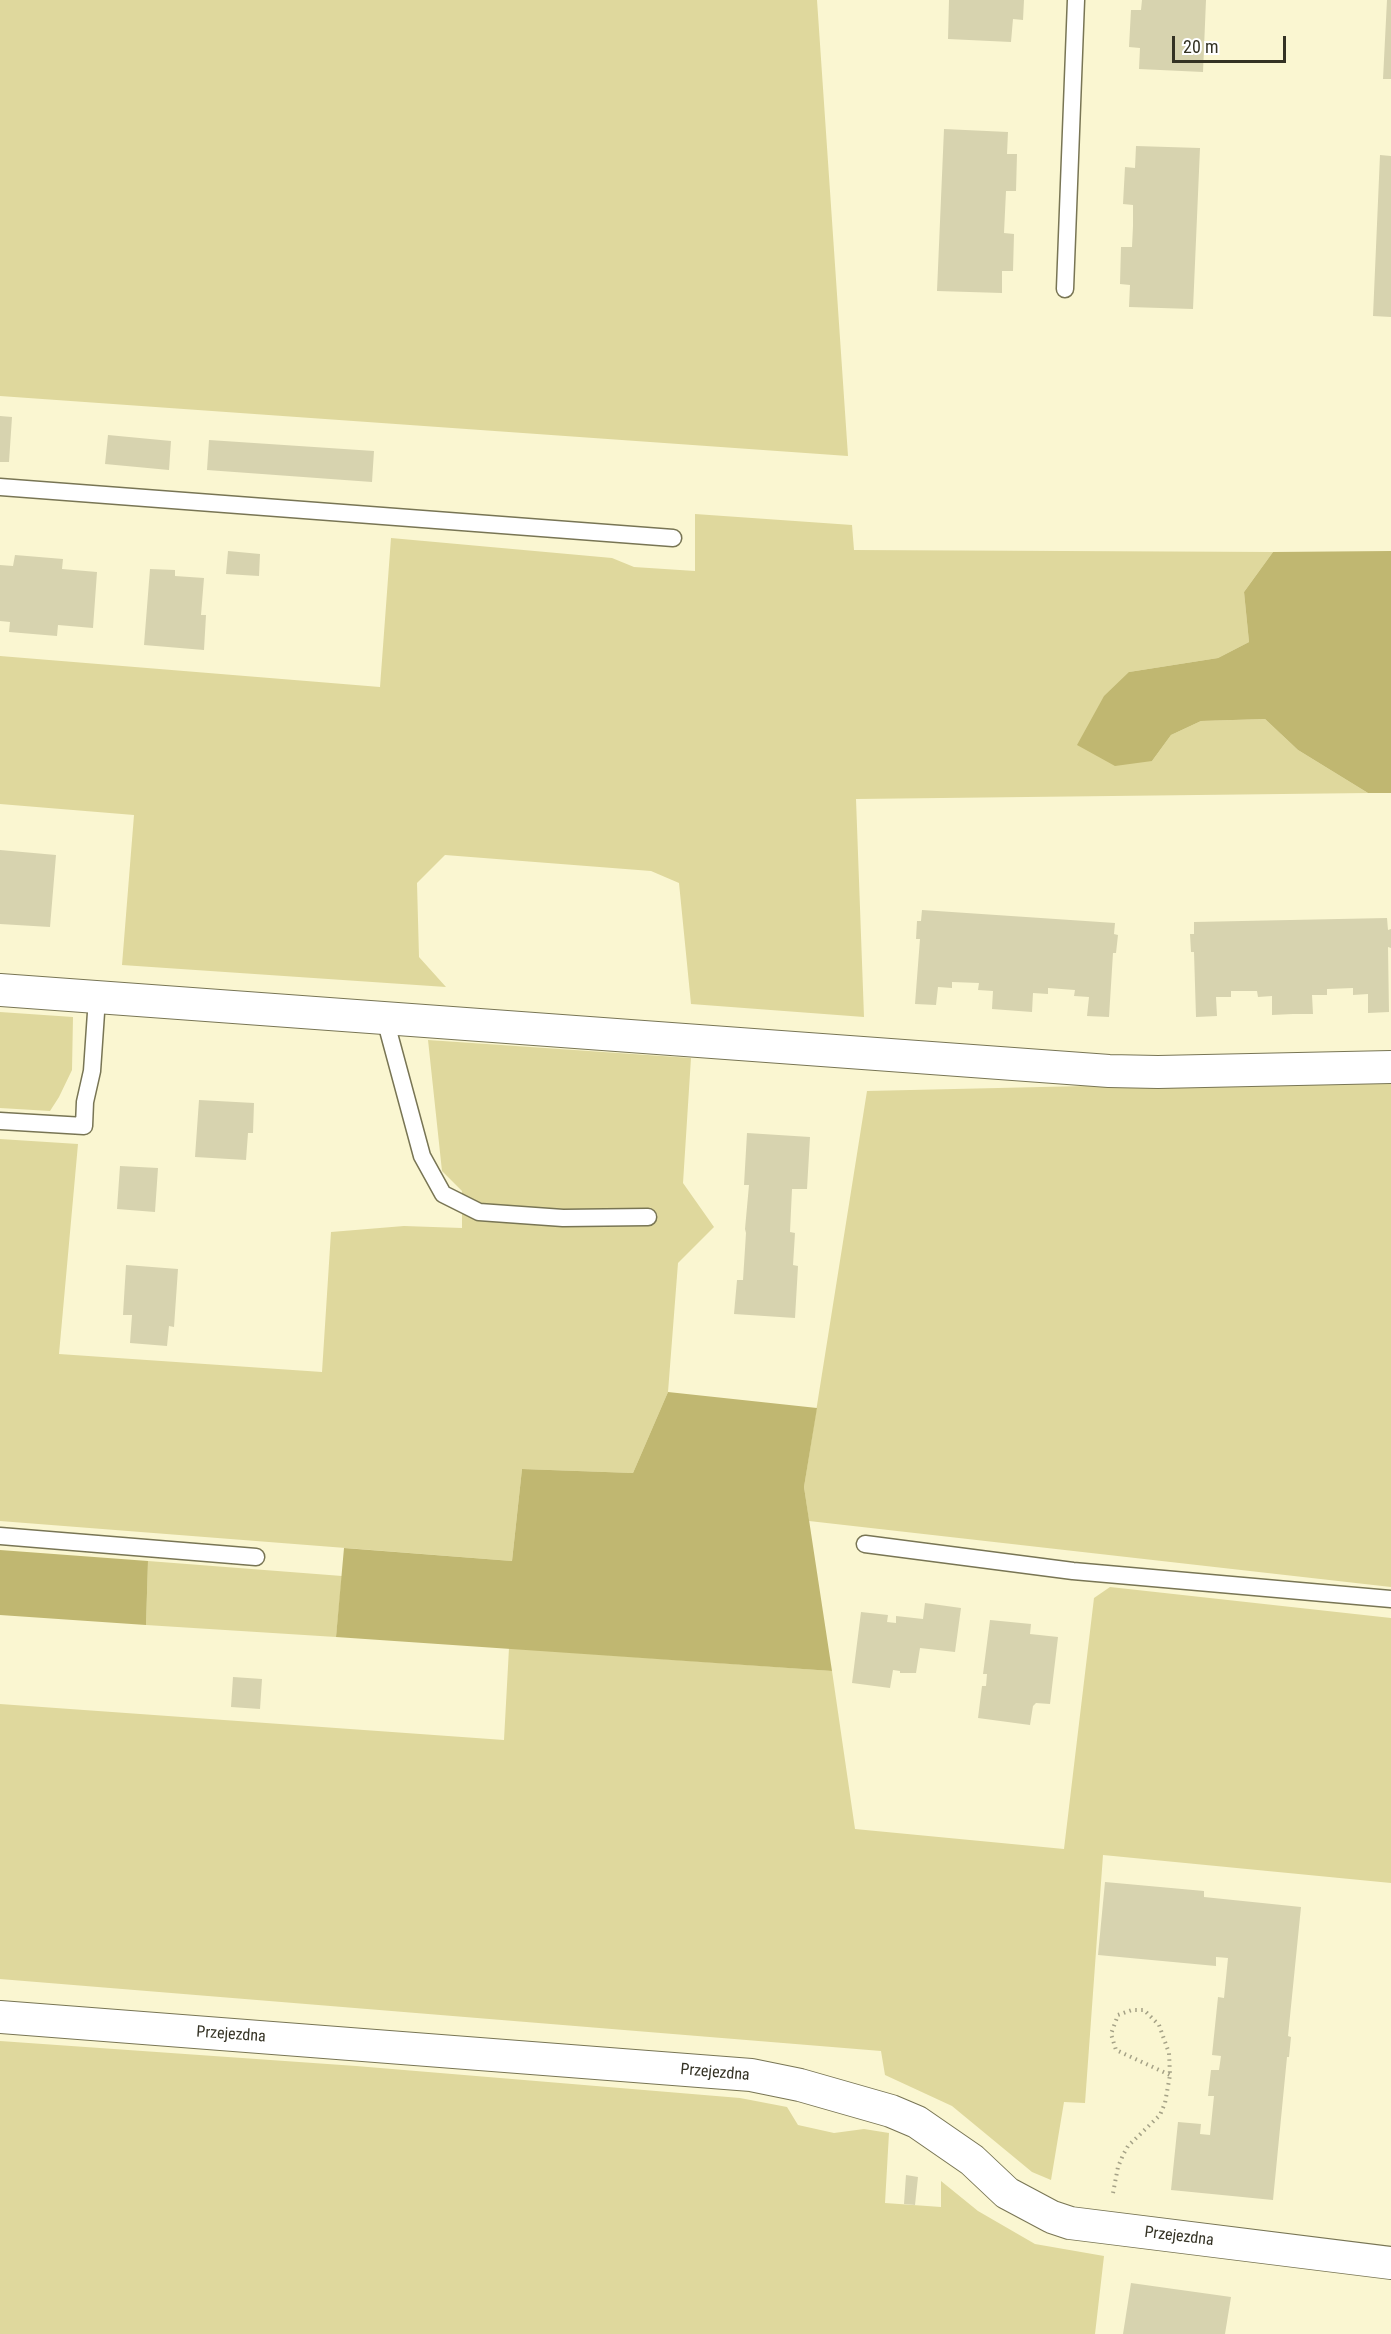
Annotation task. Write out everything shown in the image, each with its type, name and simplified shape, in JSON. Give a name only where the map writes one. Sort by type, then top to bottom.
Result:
[{"type":"street","points":[[0,990],[1109,1071],[1391,1067]]},
{"type":"street","name":"Przejezdna","points":[[0,2017],[751,2075],[811,2088],[891,2111],[917,2122],[972,2160],[1007,2193],[1052,2217],[1070,2223],[1391,2263]]},
{"type":"lane","points":[[1065,289],[1076,0]]},
{"type":"lane","points":[[0,488],[673,538]]},
{"type":"lane","points":[[0,1121],[84,1126],[85,1102],[92,1071],[97,998]]},
{"type":"lane","points":[[385,1019],[422,1156],[443,1194],[479,1212],[563,1218],[648,1217]]},
{"type":"lane","points":[[0,1536],[256,1557]]},
{"type":"lane","points":[[865,1544],[1073,1571],[1391,1599]]},
{"type":"path","points":[[1112,2204],[1118,2167],[1123,2155],[1128,2146],[1160,2115],[1165,2103],[1170,2075],[1169,2053],[1159,2025],[1144,2010],[1132,2010],[1119,2015],[1111,2034],[1116,2050],[1170,2075]]},
{"type":"shaded area","points":[[0,0],[817,0],[848,456],[0,396]]},
{"type":"shaded area","points":[[695,514],[852,525],[854,550],[1273,552],[1244,592],[1249,642],[1218,658],[1129,672],[1152,761],[1171,735],[1201,721],[1265,719],[1298,750],[1368,793],[856,799],[864,1017],[691,1004],[679,883],[651,871],[445,855],[417,883],[419,957],[446,987],[122,965],[134,815],[0,804],[0,656],[380,687],[391,538],[612,558],[634,567],[695,571]]},
{"type":"shaded area","points":[[1391,551],[1391,793],[1368,793],[1298,750],[1265,719],[1201,721],[1171,735],[1152,761],[1115,766],[1077,745],[1104,696],[1129,672],[1218,658],[1249,642],[1244,592],[1273,552]]},
{"type":"shaded area","points":[[0,1012],[73,1017],[72,1070],[50,1111],[0,1108]]},
{"type":"shaded area","points":[[428,1040],[691,1058],[683,1183],[714,1227],[678,1263],[668,1392],[633,1473],[522,1469],[512,1561],[0,1521],[0,1139],[78,1144],[59,1354],[322,1372],[331,1232],[404,1226],[462,1228],[462,1191],[442,1171]]},
{"type":"shaded area","points":[[1391,1079],[1391,1587],[809,1521],[804,1487],[867,1091]]},
{"type":"shaded area","points":[[668,1392],[817,1408],[804,1487],[832,1671],[336,1637],[344,1548],[512,1561],[522,1469],[633,1473]]},
{"type":"shaded area","points":[[0,1550],[148,1561],[146,1625],[0,1615]]},
{"type":"shaded area","points":[[148,1561],[342,1576],[336,1637],[146,1625]]},
{"type":"shaded area","points":[[1110,1587],[1391,1618],[1391,1883],[1103,1855],[1085,2103],[1064,2102],[1051,2180],[1032,2172],[952,2106],[885,2075],[881,2051],[0,1979],[0,1704],[504,1740],[509,1648],[832,1671],[855,1829],[1064,1849],[1094,1598]]},
{"type":"shaded area","points":[[0,2041],[356,2066],[740,2098],[787,2107],[798,2125],[834,2133],[864,2129],[889,2133],[885,2203],[941,2207],[941,2181],[978,2211],[1035,2244],[1104,2256],[1095,2334],[0,2334]]},
{"type":"building","points":[[949,0],[1024,0],[1023,20],[1013,19],[1011,42],[948,39]]},
{"type":"building","points":[[1142,0],[1206,0],[1203,72],[1139,69],[1140,48],[1129,47],[1131,10],[1141,10]]},
{"type":"building","points":[[1387,0],[1391,0],[1391,79],[1383,79]]},
{"type":"building","points":[[944,129],[1008,132],[1007,154],[1017,154],[1016,191],[1006,191],[1004,233],[1014,234],[1013,271],[1002,271],[1002,293],[937,291]]},
{"type":"building","points":[[1136,146],[1200,148],[1193,309],[1129,307],[1130,285],[1120,284],[1121,247],[1132,247],[1133,226],[1133,205],[1123,204],[1125,167],[1135,168]]},
{"type":"building","points":[[1380,155],[1391,156],[1391,317],[1373,316]]},
{"type":"building","points":[[0,416],[12,417],[9,462],[0,462]]},
{"type":"building","points":[[108,435],[171,441],[169,470],[105,464]]},
{"type":"building","points":[[209,440],[374,451],[372,482],[207,470]]},
{"type":"building","points":[[228,551],[260,554],[259,576],[226,574]]},
{"type":"building","points":[[15,555],[63,559],[62,569],[97,572],[93,628],[58,625],[57,636],[9,632],[10,622],[0,621],[0,565],[13,566]]},
{"type":"building","points":[[150,569],[175,570],[175,576],[204,578],[201,615],[206,615],[204,650],[144,645]]},
{"type":"building","points":[[0,850],[56,855],[50,927],[0,924]]},
{"type":"building","points":[[922,910],[1115,923],[1114,934],[1118,935],[1116,953],[1113,953],[1109,1017],[1087,1016],[1089,997],[1074,996],[1075,990],[1048,988],[1048,994],[1033,993],[1032,1012],[992,1009],[993,991],[978,990],[979,983],[952,982],[952,988],[938,987],[936,1005],[915,1004],[920,939],[916,939],[917,921],[921,921]]},
{"type":"building","points":[[1387,918],[1388,930],[1391,929],[1391,948],[1388,947],[1389,1012],[1368,1013],[1368,994],[1353,995],[1353,988],[1327,989],[1327,995],[1312,995],[1313,1014],[1272,1015],[1272,996],[1258,997],[1257,991],[1231,991],[1231,997],[1216,997],[1217,1016],[1196,1017],[1194,952],[1191,952],[1190,934],[1194,934],[1194,922]]},
{"type":"building","points":[[199,1100],[254,1103],[253,1133],[248,1133],[246,1160],[195,1157]]},
{"type":"building","points":[[747,1133],[810,1137],[807,1189],[792,1189],[790,1232],[795,1233],[793,1265],[798,1266],[795,1318],[734,1314],[737,1280],[743,1280],[749,1185],[744,1185]]},
{"type":"building","points":[[120,1166],[158,1168],[155,1212],[117,1209]]},
{"type":"building","points":[[126,1265],[178,1269],[174,1327],[169,1326],[167,1346],[130,1343],[132,1315],[123,1315]]},
{"type":"building","points":[[925,1603],[961,1608],[955,1652],[920,1648],[916,1673],[900,1673],[900,1671],[893,1670],[890,1688],[852,1683],[861,1612],[888,1615],[887,1622],[896,1623],[896,1616],[923,1619]]},
{"type":"building","points":[[990,1620],[1031,1624],[1030,1634],[1058,1637],[1050,1704],[1036,1703],[1033,1706],[1030,1725],[978,1718],[982,1686],[986,1686],[987,1674],[983,1674]]},
{"type":"building","points":[[233,1677],[262,1679],[260,1709],[231,1707]]},
{"type":"building","points":[[1105,1882],[1204,1891],[1204,1897],[1301,1907],[1288,2036],[1291,2037],[1273,2200],[1171,2190],[1178,2122],[1201,2124],[1200,2134],[1210,2135],[1214,2096],[1208,2096],[1211,2070],[1219,2070],[1221,2056],[1212,2055],[1218,1997],[1224,1998],[1228,1958],[1216,1957],[1216,1966],[1098,1955]]},
{"type":"building","points":[[906,2175],[918,2177],[915,2205],[904,2204]]},
{"type":"building","points":[[1131,2283],[1231,2297],[1225,2334],[1123,2334]]}]
